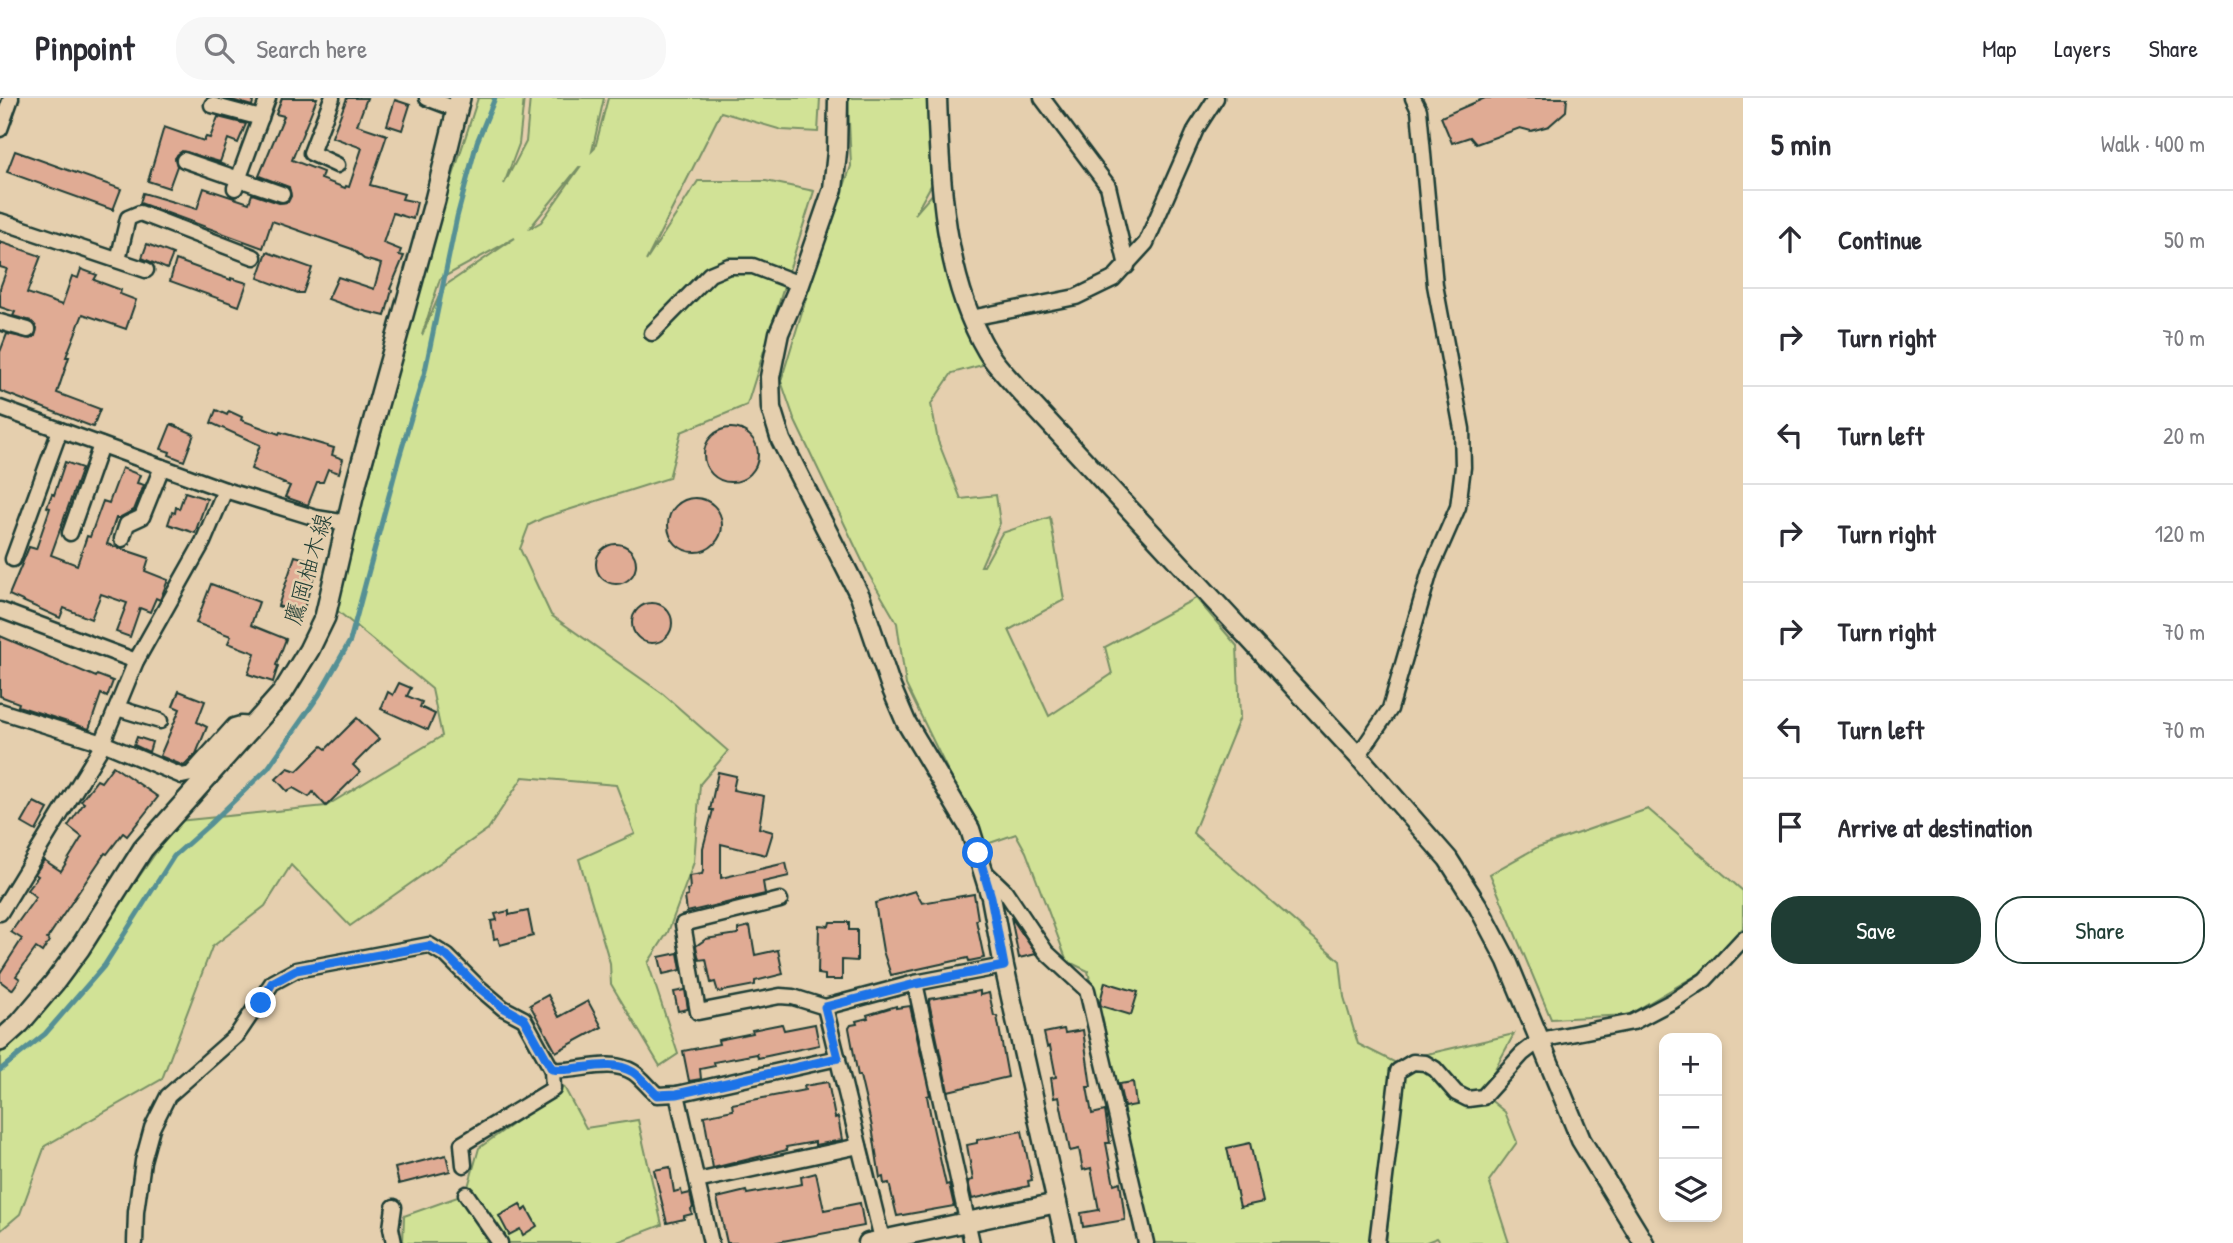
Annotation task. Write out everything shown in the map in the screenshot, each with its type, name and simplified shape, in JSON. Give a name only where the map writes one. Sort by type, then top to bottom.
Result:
[{"type":"main road","name":"鷹岡柚木線","points":[[0,1041],[20,1023],[67,966],[143,849],[283,692],[309,650],[324,617],[435,200],[458,103]]},
{"type":"street","points":[[0,129],[11,98]]},
{"type":"street","points":[[237,183],[268,98]]},
{"type":"street","points":[[332,98],[311,153],[337,165]]},
{"type":"street","points":[[427,98],[458,103]]},
{"type":"street","points":[[838,98],[833,189],[800,284],[779,333],[770,377],[771,408],[777,430],[860,596],[906,722],[970,829],[984,871],[1066,1243]]},
{"type":"street","points":[[937,98],[939,171],[960,286],[971,318],[988,352],[1018,389],[1358,755],[1448,859],[1479,908],[1507,961],[1581,1140],[1644,1243]]},
{"type":"street","points":[[1042,98],[1108,186],[1127,266]]},
{"type":"street","points":[[971,318],[1076,297],[1113,279],[1146,243],[1196,129],[1216,98]]},
{"type":"street","points":[[1358,755],[1390,709],[1430,570],[1458,507],[1463,467],[1462,429],[1435,285],[1419,110],[1413,98]]},
{"type":"street","points":[[212,105],[261,118]]},
{"type":"street","points":[[184,160],[237,183],[282,194]]},
{"type":"street","points":[[118,260],[128,218],[140,213],[254,257]]},
{"type":"street","points":[[0,221],[146,270]]},
{"type":"street","points":[[652,333],[710,274],[729,267],[753,265],[800,284]]},
{"type":"street","points":[[0,322],[28,330]]},
{"type":"street","points":[[0,408],[225,490],[316,518],[347,523]]},
{"type":"street","points":[[13,559],[60,430]]},
{"type":"street","points":[[70,533],[101,445]]},
{"type":"street","points":[[122,539],[127,524],[142,517],[162,467]]},
{"type":"street","points":[[0,913],[103,743],[136,661],[203,542],[225,490]]},
{"type":"street","points":[[0,610],[136,661]]},
{"type":"street","points":[[117,708],[160,721]]},
{"type":"street","points":[[0,711],[103,743],[182,776],[191,774],[234,726],[254,724]]},
{"type":"street","points":[[984,871],[1005,891],[1046,952],[1087,990],[1146,1243]]},
{"type":"street","points":[[780,900],[683,924],[698,1012],[779,996],[793,997],[825,1007],[915,984],[1004,966]]},
{"type":"street","points":[[1377,1243],[1398,1071],[1413,1062],[1425,1063],[1435,1069],[1456,1093],[1468,1099],[1483,1097],[1522,1054],[1540,1040],[1633,1022],[1705,980],[1743,939]]},
{"type":"street","points":[[135,1243],[143,1161],[152,1128],[168,1096],[237,1035],[272,983],[296,970],[429,946],[447,956],[503,1007],[524,1019],[552,1069],[553,1089],[462,1144],[464,1165]]},
{"type":"street","points":[[915,984],[972,1243]]},
{"type":"street","points":[[825,1007],[859,1146],[878,1242],[1057,1203]]},
{"type":"street","points":[[552,1069],[566,1071],[611,1064],[633,1072],[657,1095],[677,1094],[838,1058]]},
{"type":"street","points":[[677,1094],[711,1243]]},
{"type":"street","points":[[697,1181],[859,1146]]},
{"type":"street","points":[[466,1194],[500,1243]]},
{"type":"street","points":[[394,1207],[391,1228],[394,1243]]},
{"type":"green space","points":[[478,98],[524,98],[519,144],[504,184],[526,142],[530,98],[604,98],[592,151],[608,98],[820,98],[818,132],[782,130],[721,112],[646,261],[698,181],[766,181],[814,191],[747,405],[681,432],[669,478],[543,518],[529,525],[520,549],[551,615],[663,694],[728,751],[700,784],[694,862],[668,932],[648,963],[678,1054],[660,1066],[611,984],[610,963],[579,859],[635,834],[616,785],[523,777],[488,829],[350,926],[291,865],[265,906],[212,947],[162,1079],[45,1146],[20,1214],[0,1231],[0,1054],[110,918],[178,821],[326,806],[442,736],[432,689],[334,608],[422,272]],"holes":[[[579,167],[541,222],[529,229]],[[515,238],[443,287],[422,335],[440,279]]]},
{"type":"green space","points":[[848,98],[933,98],[939,171],[915,214],[941,184],[986,364],[952,373],[931,404],[938,441],[961,499],[996,495],[1000,523],[981,566],[984,566],[1002,533],[1050,517],[1064,600],[1009,630],[1049,716],[1112,674],[1105,647],[1196,598],[1237,646],[1240,717],[1193,833],[1340,961],[1344,997],[1358,1044],[1398,1064],[1401,1060],[1514,1034],[1482,1093],[1505,1112],[1517,1142],[1489,1181],[1509,1243],[1441,1243],[1437,1238],[1424,1243],[1386,1243],[1396,1078],[1371,1243],[1150,1243],[1088,971],[1067,961],[1026,852],[1016,834],[984,845],[906,685],[897,623],[868,573],[795,421],[781,381],[814,272],[851,166]]},
{"type":"green space","points":[[1648,809],[1743,891],[1743,928],[1700,973],[1628,1015],[1551,1019],[1490,874],[1538,847]]},
{"type":"green space","points":[[564,1087],[586,1128],[638,1120],[662,1225],[615,1243],[403,1243],[404,1216],[466,1194],[479,1148]]},
{"type":"building","points":[[225,98],[254,98],[252,106]]},
{"type":"building","points":[[282,98],[317,98],[292,160],[323,172],[321,179],[345,188],[349,187],[362,148],[332,137],[347,98],[367,98],[357,125],[387,135],[370,185],[404,194],[402,199],[417,202],[413,219],[393,213],[383,243],[401,250],[399,255],[404,256],[390,289],[392,290],[385,316],[328,299],[338,277],[374,289],[381,264],[364,259],[352,249],[272,221],[263,248],[140,203],[143,193],[197,209],[204,188],[249,203],[252,194],[279,203],[288,202],[291,196],[289,187],[259,176],[284,116],[276,114]]},
{"type":"building","points":[[1485,98],[1567,98],[1566,111],[1549,126],[1531,131],[1520,128],[1476,144],[1470,137],[1452,143],[1441,117]]},
{"type":"building","points":[[395,100],[410,105],[402,130],[387,125]]},
{"type":"building","points":[[218,117],[246,124],[238,143],[228,139],[220,162],[182,151],[175,158],[177,166],[169,188],[148,181],[164,127],[204,141],[206,137],[210,138]]},
{"type":"building","points":[[15,151],[121,189],[113,210],[7,172]]},
{"type":"building","points":[[0,242],[41,256],[27,293],[62,305],[72,276],[78,278],[81,269],[97,275],[94,280],[121,290],[120,294],[136,300],[126,329],[83,314],[66,357],[69,357],[57,393],[100,409],[93,427],[0,391],[0,352],[7,334],[30,339],[35,336],[37,328],[31,321],[13,316],[15,312],[0,307],[0,288],[7,269],[0,267]]},
{"type":"building","points":[[147,244],[173,254],[167,269],[142,258]]},
{"type":"building","points":[[267,252],[312,268],[303,293],[258,278]]},
{"type":"building","points":[[176,260],[247,283],[239,306],[170,281]]},
{"type":"building","points":[[216,410],[227,415],[229,411],[242,417],[241,420],[279,434],[280,432],[334,448],[332,455],[343,459],[339,473],[328,469],[323,482],[317,482],[308,505],[285,497],[290,486],[251,469],[260,445],[211,423]]},
{"type":"building","points":[[171,424],[194,434],[184,461],[161,449]]},
{"type":"building","points":[[731,428],[750,436],[758,455],[750,474],[731,482],[712,474],[704,455],[712,436]]},
{"type":"building","points":[[65,462],[82,468],[51,555],[77,565],[103,501],[109,503],[122,468],[140,475],[137,483],[144,485],[134,510],[116,518],[107,544],[149,558],[145,571],[168,580],[160,600],[156,598],[150,612],[140,608],[130,637],[116,632],[127,603],[101,594],[91,619],[64,608],[60,618],[9,595],[29,547],[36,549],[50,508],[47,507]]},
{"type":"building","points":[[185,492],[207,499],[195,533],[168,524],[172,512],[175,513],[176,507],[179,509]]},
{"type":"building","points":[[695,498],[714,506],[722,525],[714,544],[695,552],[676,544],[668,525],[676,506]]},
{"type":"building","points":[[616,544],[630,550],[636,564],[630,578],[616,584],[602,578],[596,564],[602,550]]},
{"type":"building","points":[[295,556],[309,560],[304,573],[314,576],[302,614],[278,606]]},
{"type":"building","points":[[211,584],[259,602],[251,625],[286,639],[273,682],[248,674],[255,653],[228,643],[231,636],[196,623]]},
{"type":"building","points":[[652,603],[666,609],[672,623],[666,637],[652,643],[638,637],[632,623],[638,609]]},
{"type":"building","points":[[0,636],[96,677],[97,675],[113,681],[107,697],[101,694],[89,729],[18,706],[19,703],[0,696]]},
{"type":"building","points":[[399,683],[411,688],[407,696],[422,702],[420,707],[435,714],[428,730],[381,709],[388,692],[393,695]]},
{"type":"building","points":[[179,691],[205,701],[197,722],[207,727],[196,754],[184,766],[160,756],[180,709],[173,706]]},
{"type":"building","points":[[357,718],[379,739],[353,765],[360,772],[326,806],[313,792],[309,797],[293,788],[287,791],[276,779],[288,768],[297,771],[322,746],[326,749]]},
{"type":"building","points":[[137,737],[152,742],[149,752],[134,745]]},
{"type":"building","points":[[113,766],[158,797],[127,836],[123,833],[107,854],[105,853],[47,939],[49,941],[42,952],[36,948],[16,976],[20,979],[12,990],[0,981],[0,973],[22,939],[11,932],[36,897],[27,890],[38,876],[35,874],[44,860],[61,871],[82,837],[68,826],[84,803],[81,801],[97,780],[101,782]]},
{"type":"building","points":[[718,772],[736,776],[733,790],[764,796],[759,828],[773,832],[766,855],[721,844],[721,878],[786,863],[789,876],[763,882],[765,894],[687,912],[685,897],[690,889],[689,876],[702,874],[703,871],[703,848],[713,810],[710,810]]},
{"type":"building","points":[[34,802],[48,809],[36,831],[22,823]]},
{"type":"building","points":[[915,891],[922,903],[974,894],[984,958],[969,961],[968,958],[891,975],[883,951],[875,903]]},
{"type":"building","points":[[509,911],[509,915],[528,911],[533,936],[500,945],[498,938],[494,939],[491,921],[497,920],[495,914]]},
{"type":"building","points":[[1011,917],[1036,954],[1019,958]]},
{"type":"building","points":[[830,922],[849,922],[849,930],[857,930],[857,961],[842,960],[842,980],[825,980],[825,975],[818,974],[819,925],[829,926]]},
{"type":"building","points":[[750,926],[755,955],[778,950],[783,974],[755,981],[755,985],[718,992],[715,982],[711,983],[706,959],[699,960],[696,946],[706,939],[738,934],[738,929]]},
{"type":"building","points":[[678,953],[681,970],[663,974],[659,957]]},
{"type":"building","points":[[1105,982],[1138,992],[1131,1015],[1101,1006]]},
{"type":"building","points":[[685,990],[688,1009],[678,1011],[674,992]]},
{"type":"building","points":[[980,991],[980,995],[989,993],[994,1016],[997,1016],[1008,1077],[948,1091],[929,1002],[930,999]]},
{"type":"building","points":[[548,995],[559,1017],[588,1001],[602,1027],[556,1052],[530,1005]]},
{"type":"building","points":[[896,1006],[910,1006],[930,1095],[927,1096],[932,1123],[946,1185],[949,1184],[954,1206],[897,1216],[889,1183],[884,1184],[883,1177],[880,1178],[872,1127],[849,1028],[857,1024],[856,1021],[868,1018],[867,1015]]},
{"type":"building","points":[[782,1024],[784,1030],[815,1024],[819,1045],[758,1058],[757,1054],[714,1062],[715,1066],[700,1069],[701,1079],[689,1081],[683,1051],[719,1044],[718,1040]]},
{"type":"building","points":[[1064,1029],[1065,1033],[1083,1030],[1092,1114],[1105,1111],[1110,1143],[1106,1143],[1114,1184],[1120,1182],[1125,1220],[1083,1227],[1081,1213],[1099,1210],[1091,1168],[1083,1170],[1079,1149],[1070,1151],[1059,1097],[1054,1098],[1051,1078],[1056,1077],[1050,1046],[1047,1047],[1044,1033]]},
{"type":"building","points":[[828,1082],[842,1140],[786,1147],[787,1150],[713,1168],[704,1116],[733,1110],[732,1104],[805,1090],[804,1086]]},
{"type":"building","points":[[1133,1082],[1136,1105],[1124,1107],[1119,1084]]},
{"type":"building","points":[[1022,1131],[1032,1180],[1028,1181],[1029,1186],[972,1199],[968,1181],[973,1180],[967,1145],[977,1143],[977,1140]]},
{"type":"building","points":[[1250,1143],[1263,1202],[1240,1207],[1227,1148]]},
{"type":"building","points":[[446,1155],[450,1171],[399,1184],[395,1168]]},
{"type":"building","points":[[670,1167],[674,1192],[681,1190],[682,1195],[690,1193],[693,1208],[692,1214],[684,1216],[684,1219],[667,1223],[654,1170]]},
{"type":"building","points":[[816,1173],[824,1210],[860,1203],[864,1226],[772,1243],[727,1243],[717,1198],[746,1191],[747,1194],[802,1184],[801,1177]]},
{"type":"building","points":[[520,1204],[523,1211],[527,1208],[537,1226],[523,1235],[520,1229],[509,1235],[499,1216]]},
{"type":"waterway","points":[[0,1070],[45,1034],[104,966],[174,856],[268,768],[319,695],[350,641],[425,371],[457,217],[477,142],[495,98]]},
{"type":"route","points":[[261,1003],[272,983],[296,970],[429,946],[447,956],[503,1007],[524,1019],[552,1069],[566,1071],[611,1064],[633,1072],[657,1095],[677,1094],[838,1058],[825,1007],[915,984],[1004,966],[991,897],[978,853]]}]
